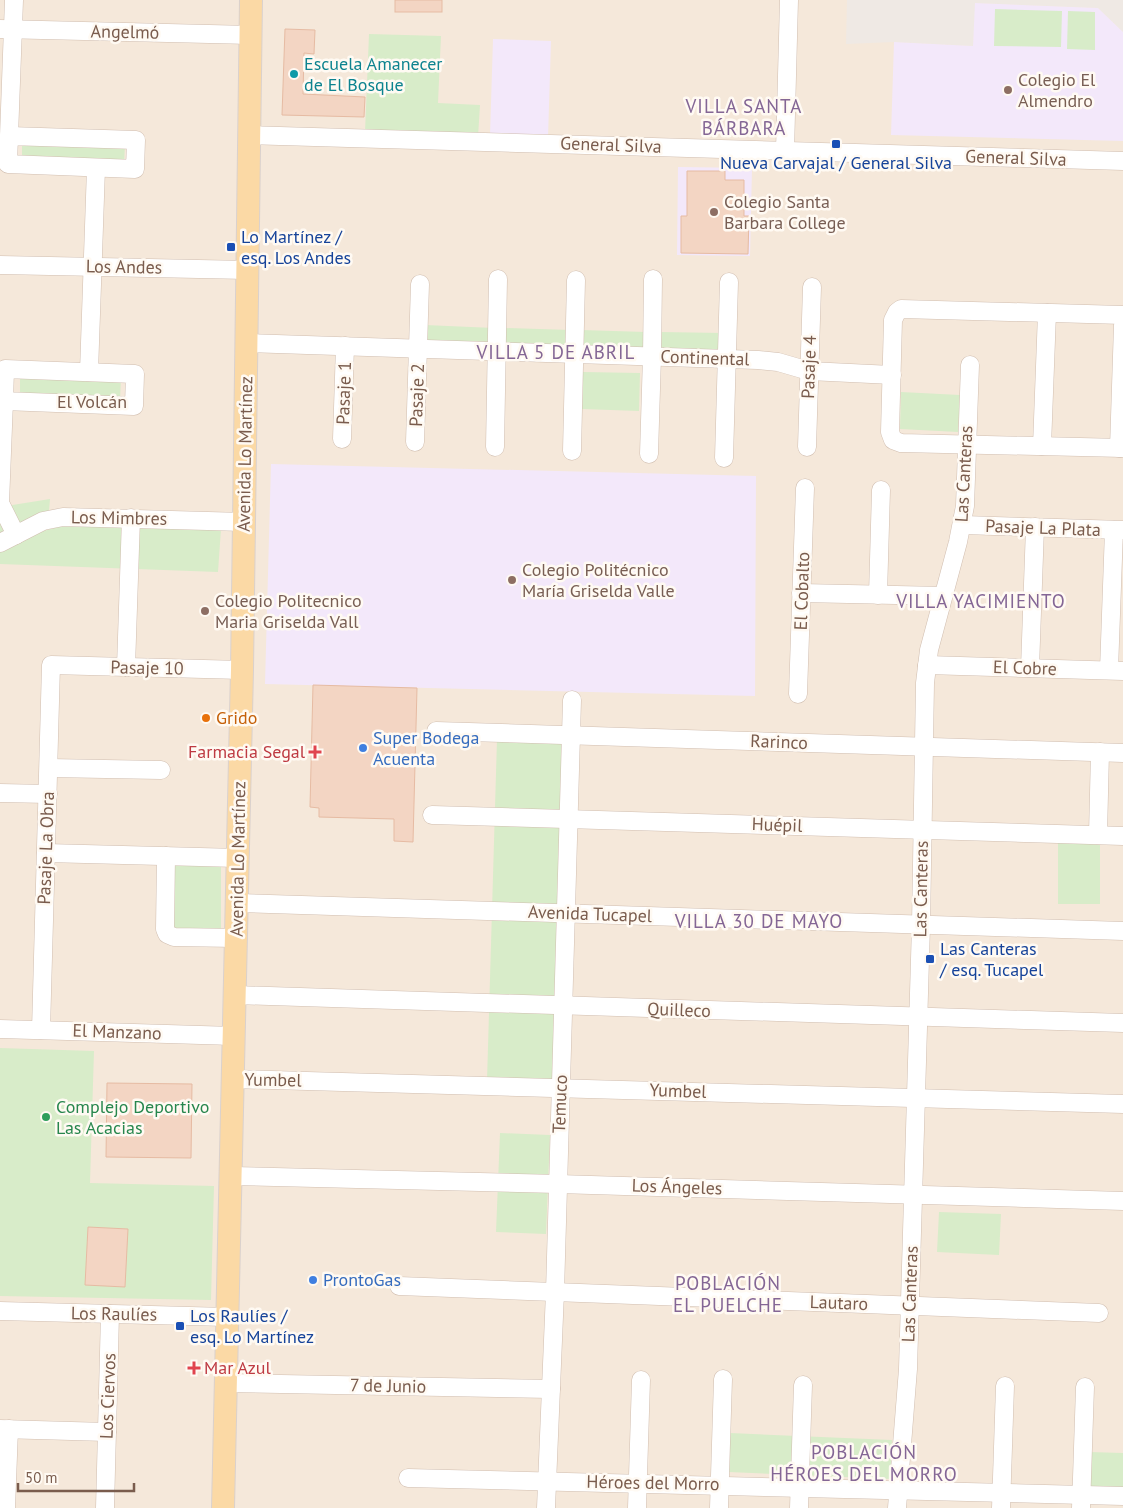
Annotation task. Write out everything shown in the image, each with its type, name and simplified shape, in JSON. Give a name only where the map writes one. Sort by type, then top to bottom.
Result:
[{"type":"main road","name":"Avenida Lo Martínez","points":[[223,1508],[242,670],[251,0]]},
{"type":"street","points":[[9,136],[136,140],[135,169],[8,164],[6,29],[14,0]]},
{"type":"street","points":[[785,151],[790,0]]},
{"type":"street","name":"Angelmó","points":[[6,29],[251,34]]},
{"type":"street","name":"General Silva","points":[[249,135],[1123,161]]},
{"type":"street","name":"El Volcán","points":[[89,372],[96,168]]},
{"type":"street","name":"Los Andes","points":[[0,265],[248,270]]},
{"type":"street","points":[[495,447],[498,279]]},
{"type":"street","points":[[649,454],[653,279]]},
{"type":"street","points":[[572,451],[576,280]]},
{"type":"street","points":[[724,458],[730,282]]},
{"type":"street","name":"Pasaje 2","points":[[415,442],[420,284]]},
{"type":"street","name":"Pasaje 4","points":[[807,447],[812,286]]},
{"type":"street","points":[[1123,315],[905,309],[896,312],[893,320],[890,432],[893,440],[901,443],[1121,448],[1123,325]]},
{"type":"street","points":[[1042,446],[1048,313]]},
{"type":"street","name":"Continental","points":[[247,343],[768,360],[809,371],[892,375]]},
{"type":"street","name":"Pasaje 1","points":[[342,439],[345,346]]},
{"type":"street","name":"Las Canteras","points":[[897,1508],[906,1399],[914,1195],[927,665],[943,596],[963,525],[970,365]]},
{"type":"street","name":"El Volcán","points":[[4,401],[134,406],[135,374],[5,369],[0,503],[8,539]]},
{"type":"street","name":"El Cobalto","points":[[798,694],[805,488]]},
{"type":"street","points":[[878,595],[881,490]]},
{"type":"street","name":"Los Mimbres","points":[[8,539],[43,521],[63,517],[244,522]]},
{"type":"street","points":[[126,667],[131,518]]},
{"type":"street","name":"Pasaje La Plata","points":[[963,525],[1118,530]]},
{"type":"street","points":[[1030,668],[1035,527]]},
{"type":"street","points":[[1116,670],[1118,530]]},
{"type":"street","points":[[802,593],[943,596]]},
{"type":"street","name":"Pasaje 10","points":[[52,665],[242,670]]},
{"type":"street","name":"Pasaje La Obra","points":[[41,1030],[52,665]]},
{"type":"street","name":"El Cobre","points":[[927,665],[1116,670]]},
{"type":"street","name":"Temuco","points":[[546,1508],[555,1292],[572,700]]},
{"type":"street","name":"Rarinco","points":[[436,731],[1123,753]]},
{"type":"street","points":[[1098,835],[1100,752]]},
{"type":"street","points":[[49,768],[161,770]]},
{"type":"street","points":[[0,793],[48,794]]},
{"type":"street","name":"Huépil","points":[[432,815],[1123,836]]},
{"type":"street","points":[[46,853],[238,858]]},
{"type":"street","points":[[166,856],[165,929],[167,934],[174,937],[236,938]]},
{"type":"street","name":"Avenida Tucapel","points":[[237,904],[1123,931]]},
{"type":"street","name":"Quilleco","points":[[235,995],[1123,1023]]},
{"type":"street","name":"El Manzano","points":[[0,1029],[234,1036]]},
{"type":"street","name":"Yumbel","points":[[233,1079],[1123,1104]]},
{"type":"street","name":"Los Ángeles","points":[[231,1176],[1123,1201]]},
{"type":"street","name":"Lautaro","points":[[399,1286],[1098,1313]]},
{"type":"street","name":"Los Raulíes","points":[[0,1311],[228,1317]]},
{"type":"street","name":"Los Ciervos","points":[[105,1508],[110,1314]]},
{"type":"street","points":[[719,1508],[723,1379]]},
{"type":"street","points":[[637,1508],[641,1380]]},
{"type":"street","name":"7 de Junio","points":[[226,1383],[551,1389]]},
{"type":"street","points":[[798,1508],[803,1385]]},
{"type":"street","points":[[1002,1500],[1005,1386]]},
{"type":"street","points":[[1081,1501],[1084,1387]]},
{"type":"street","points":[[6,1508],[4,1429],[107,1432]]},
{"type":"street","name":"Héroes del Morro","points":[[408,1478],[898,1489]]},
{"type":"street","points":[[898,1489],[1002,1500],[1081,1501],[1123,1496]]},
{"type":"shaded area","points":[[0,0],[1123,0],[1123,1508],[0,1508]]},
{"type":"shaded area","points":[[847,0],[1123,0],[1123,32],[1098,8],[976,3],[973,46],[894,42],[846,44]]},
{"type":"shaded area","name":"Colegio El Almendro","points":[[975,3],[1098,8],[1123,32],[1123,141],[891,135],[894,42],[973,46]]},
{"type":"shaded area","points":[[493,39],[551,41],[548,137],[490,135]]},
{"type":"shaded area","name":"Colegio Santa Barbara College","points":[[678,167],[752,168],[750,256],[677,255]]},
{"type":"shaded area","name":"Colegio Politécnico María Griselda Valle","points":[[271,464],[756,476],[755,696],[265,684]]},
{"type":"green space","points":[[995,9],[1062,11],[1061,47],[994,46]]},
{"type":"green space","points":[[1068,11],[1095,12],[1095,50],[1067,49]]},
{"type":"green space","points":[[369,34],[441,36],[438,103],[480,105],[478,137],[365,132]]},
{"type":"green space","points":[[22,140],[125,143],[124,166],[22,163]]},
{"type":"green space","points":[[425,325],[494,328],[494,346],[425,344]]},
{"type":"green space","points":[[505,328],[571,330],[570,348],[505,345]]},
{"type":"green space","points":[[581,330],[646,332],[645,349],[580,347]]},
{"type":"green space","points":[[660,332],[724,333],[724,352],[659,350]]},
{"type":"green space","points":[[20,372],[121,376],[120,401],[20,397]]},
{"type":"green space","points":[[583,372],[640,373],[639,411],[582,409]]},
{"type":"green space","points":[[901,392],[960,395],[958,432],[900,429]]},
{"type":"green space","points":[[50,499],[49,511],[0,534],[0,507]]},
{"type":"green space","points":[[62,526],[221,529],[218,572],[0,564],[0,548],[17,538]]},
{"type":"green space","points":[[497,739],[564,741],[559,1084],[487,1081]]},
{"type":"green space","points":[[1058,842],[1100,842],[1100,904],[1058,904]]},
{"type":"green space","points":[[173,865],[221,865],[221,929],[174,930]]},
{"type":"green space","name":"Complejo Deportivo Las Acacias","points":[[0,1048],[94,1051],[90,1183],[214,1186],[211,1300],[0,1296]]},
{"type":"green space","points":[[500,1133],[550,1135],[546,1234],[496,1232]]},
{"type":"green space","points":[[939,1212],[1001,1214],[999,1255],[937,1252]]},
{"type":"green space","points":[[730,1433],[892,1440],[891,1479],[728,1472]]},
{"type":"green space","points":[[1089,1452],[1123,1453],[1123,1487],[1088,1487]]},
{"type":"building","points":[[395,0],[442,0],[442,12],[395,12]]},
{"type":"building","name":"Escuela Amanecer de El Bosque","points":[[285,29],[315,30],[314,54],[304,53],[303,94],[365,97],[364,117],[282,115]]},
{"type":"building","name":"Colegio Santa Barbara College","points":[[687,171],[725,171],[725,180],[744,180],[744,216],[749,216],[748,254],[681,253],[681,216],[687,216]]},
{"type":"building","name":"Super Bodega Acuenta","points":[[313,685],[417,688],[413,842],[394,841],[394,819],[319,817],[319,808],[310,807]]},
{"type":"building","points":[[107,1083],[192,1084],[191,1158],[106,1157]]},
{"type":"building","points":[[88,1227],[128,1229],[125,1287],[85,1285]]},
{"type":"place","name":"Escuela Amanecer de El Bosque","points":[[294,74]]},
{"type":"place","name":"Colegio El Almendro","points":[[1008,90]]},
{"type":"place","name":"Nueva Carvajal / General Silva","points":[[836,144]]},
{"type":"place","name":"Colegio Santa Barbara College","points":[[714,212]]},
{"type":"place","name":"Lo Martínez / esq. Los Andes","points":[[231,247]]},
{"type":"place","name":"Colegio Politécnico María Griselda Valle","points":[[512,580]]},
{"type":"place","name":"Colegio Politecnico Maria Griselda Vall","points":[[205,611]]},
{"type":"place","name":"Grido","points":[[206,718]]},
{"type":"place","name":"Super Bodega Acuenta","points":[[363,748]]},
{"type":"place","name":"Farmacia Segal","points":[[315,752]]},
{"type":"place","name":"Las Canteras / esq. Tucapel","points":[[930,959]]},
{"type":"place","name":"Complejo Deportivo Las Acacias","points":[[46,1117]]},
{"type":"place","name":"ProntoGas","points":[[313,1280]]},
{"type":"place","name":"Los Raulíes / esq. Lo Martínez","points":[[180,1326]]},
{"type":"place","name":"Mar Azul","points":[[194,1368]]},
{"type":"district","name":"VILLA SANTA BÁRBARA","points":[[744,117]]},
{"type":"district","name":"VILLA 5 DE ABRIL","points":[[556,352]]},
{"type":"district","name":"VILLA YACIMIENTO","points":[[981,601]]},
{"type":"district","name":"VILLA 30 DE MAYO","points":[[759,921]]},
{"type":"district","name":"POBLACIÓN EL PUELCHE","points":[[728,1294]]},
{"type":"district","name":"POBLACIÓN HÉROES DEL MORRO","points":[[864,1463]]}]
